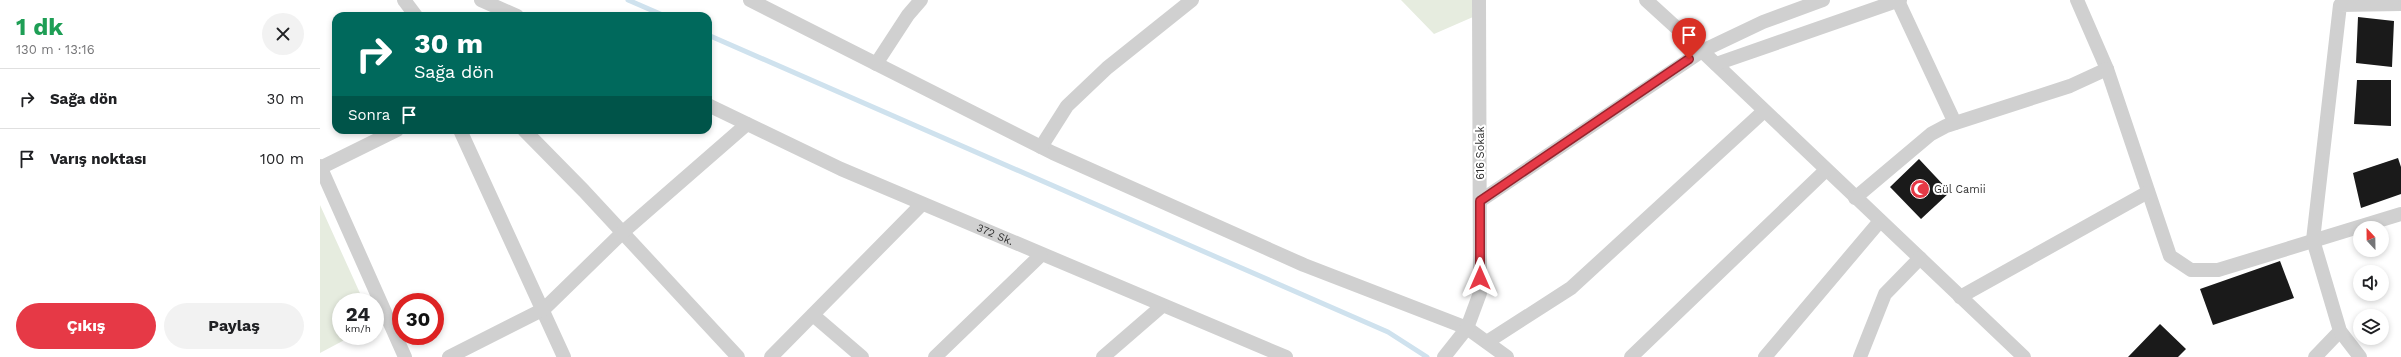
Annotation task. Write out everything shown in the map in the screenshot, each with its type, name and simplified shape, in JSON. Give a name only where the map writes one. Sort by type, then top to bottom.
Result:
[{"type":"street","points":[[404,0],[413,12]]},
{"type":"street","points":[[481,0],[508,12]]},
{"type":"street","points":[[750,0],[1041,147],[1304,265],[1467,328],[1507,357]]},
{"type":"street","points":[[876,64],[908,15],[921,0]]},
{"type":"street","points":[[1041,147],[1067,106],[1107,68],[1192,0]]},
{"type":"street","name":"616 Sokak","points":[[1444,357],[1467,328],[1480,293],[1479,0]]},
{"type":"street","points":[[1646,0],[1702,50],[1855,198],[2024,357]]},
{"type":"street","points":[[1480,201],[1702,50],[1762,22],[1823,0]]},
{"type":"street","points":[[1716,64],[1880,3],[1899,0],[1951,124]]},
{"type":"street","points":[[2077,0],[2107,69],[2170,256],[2191,270],[2218,270],[2401,214]]},
{"type":"street","points":[[2360,357],[2340,331],[2313,240],[2340,5],[2401,4]]},
{"type":"street","points":[[1855,198],[1931,134],[1951,124],[2070,86],[2107,69]]},
{"type":"street","name":"372 Sk.","points":[[712,107],[841,169],[1162,306],[1286,357]]},
{"type":"street","points":[[1487,342],[1571,288],[1764,111]]},
{"type":"street","points":[[449,357],[544,309],[623,232],[747,124]]},
{"type":"street","points":[[389,134],[320,167],[405,357]]},
{"type":"street","points":[[462,134],[544,309],[564,357]]},
{"type":"street","points":[[528,134],[623,232],[738,357]]},
{"type":"street","points":[[1631,357],[1826,170]]},
{"type":"street","points":[[1960,297],[2148,192]]},
{"type":"street","points":[[771,357],[922,204]]},
{"type":"street","points":[[1765,357],[1880,221]]},
{"type":"street","points":[[935,357],[1042,255]]},
{"type":"street","points":[[1860,357],[1885,294],[1920,258]]},
{"type":"street","points":[[1103,357],[1162,306]]},
{"type":"street","points":[[813,315],[862,357]]},
{"type":"street","points":[[2315,357],[2340,331]]},
{"type":"shaded area","points":[[1401,0],[1473,0],[1473,17],[1434,34]]},
{"type":"shaded area","points":[[320,205],[360,293],[332,293],[332,345],[335,345],[320,353]]},
{"type":"building","points":[[2358,17],[2394,21],[2392,67],[2356,63]]},
{"type":"building","points":[[2357,80],[2391,80],[2391,126],[2354,124]]},
{"type":"building","points":[[2398,158],[2401,167],[2401,194],[2361,208],[2353,173]]},
{"type":"building","name":"Gül Camii","points":[[1919,159],[1950,192],[1921,219],[1890,187]]},
{"type":"building","points":[[2280,261],[2294,298],[2213,325],[2200,289]]},
{"type":"building","points":[[2160,324],[2186,349],[2178,357],[2128,357]]},
{"type":"waterway","points":[[628,0],[656,12]]},
{"type":"waterway","points":[[712,37],[1388,332],[1427,357]]},
{"type":"place","name":"Gül Camii","points":[[1920,189]]},
{"type":"route","points":[[1480,278],[1480,201],[1689,59]]}]
